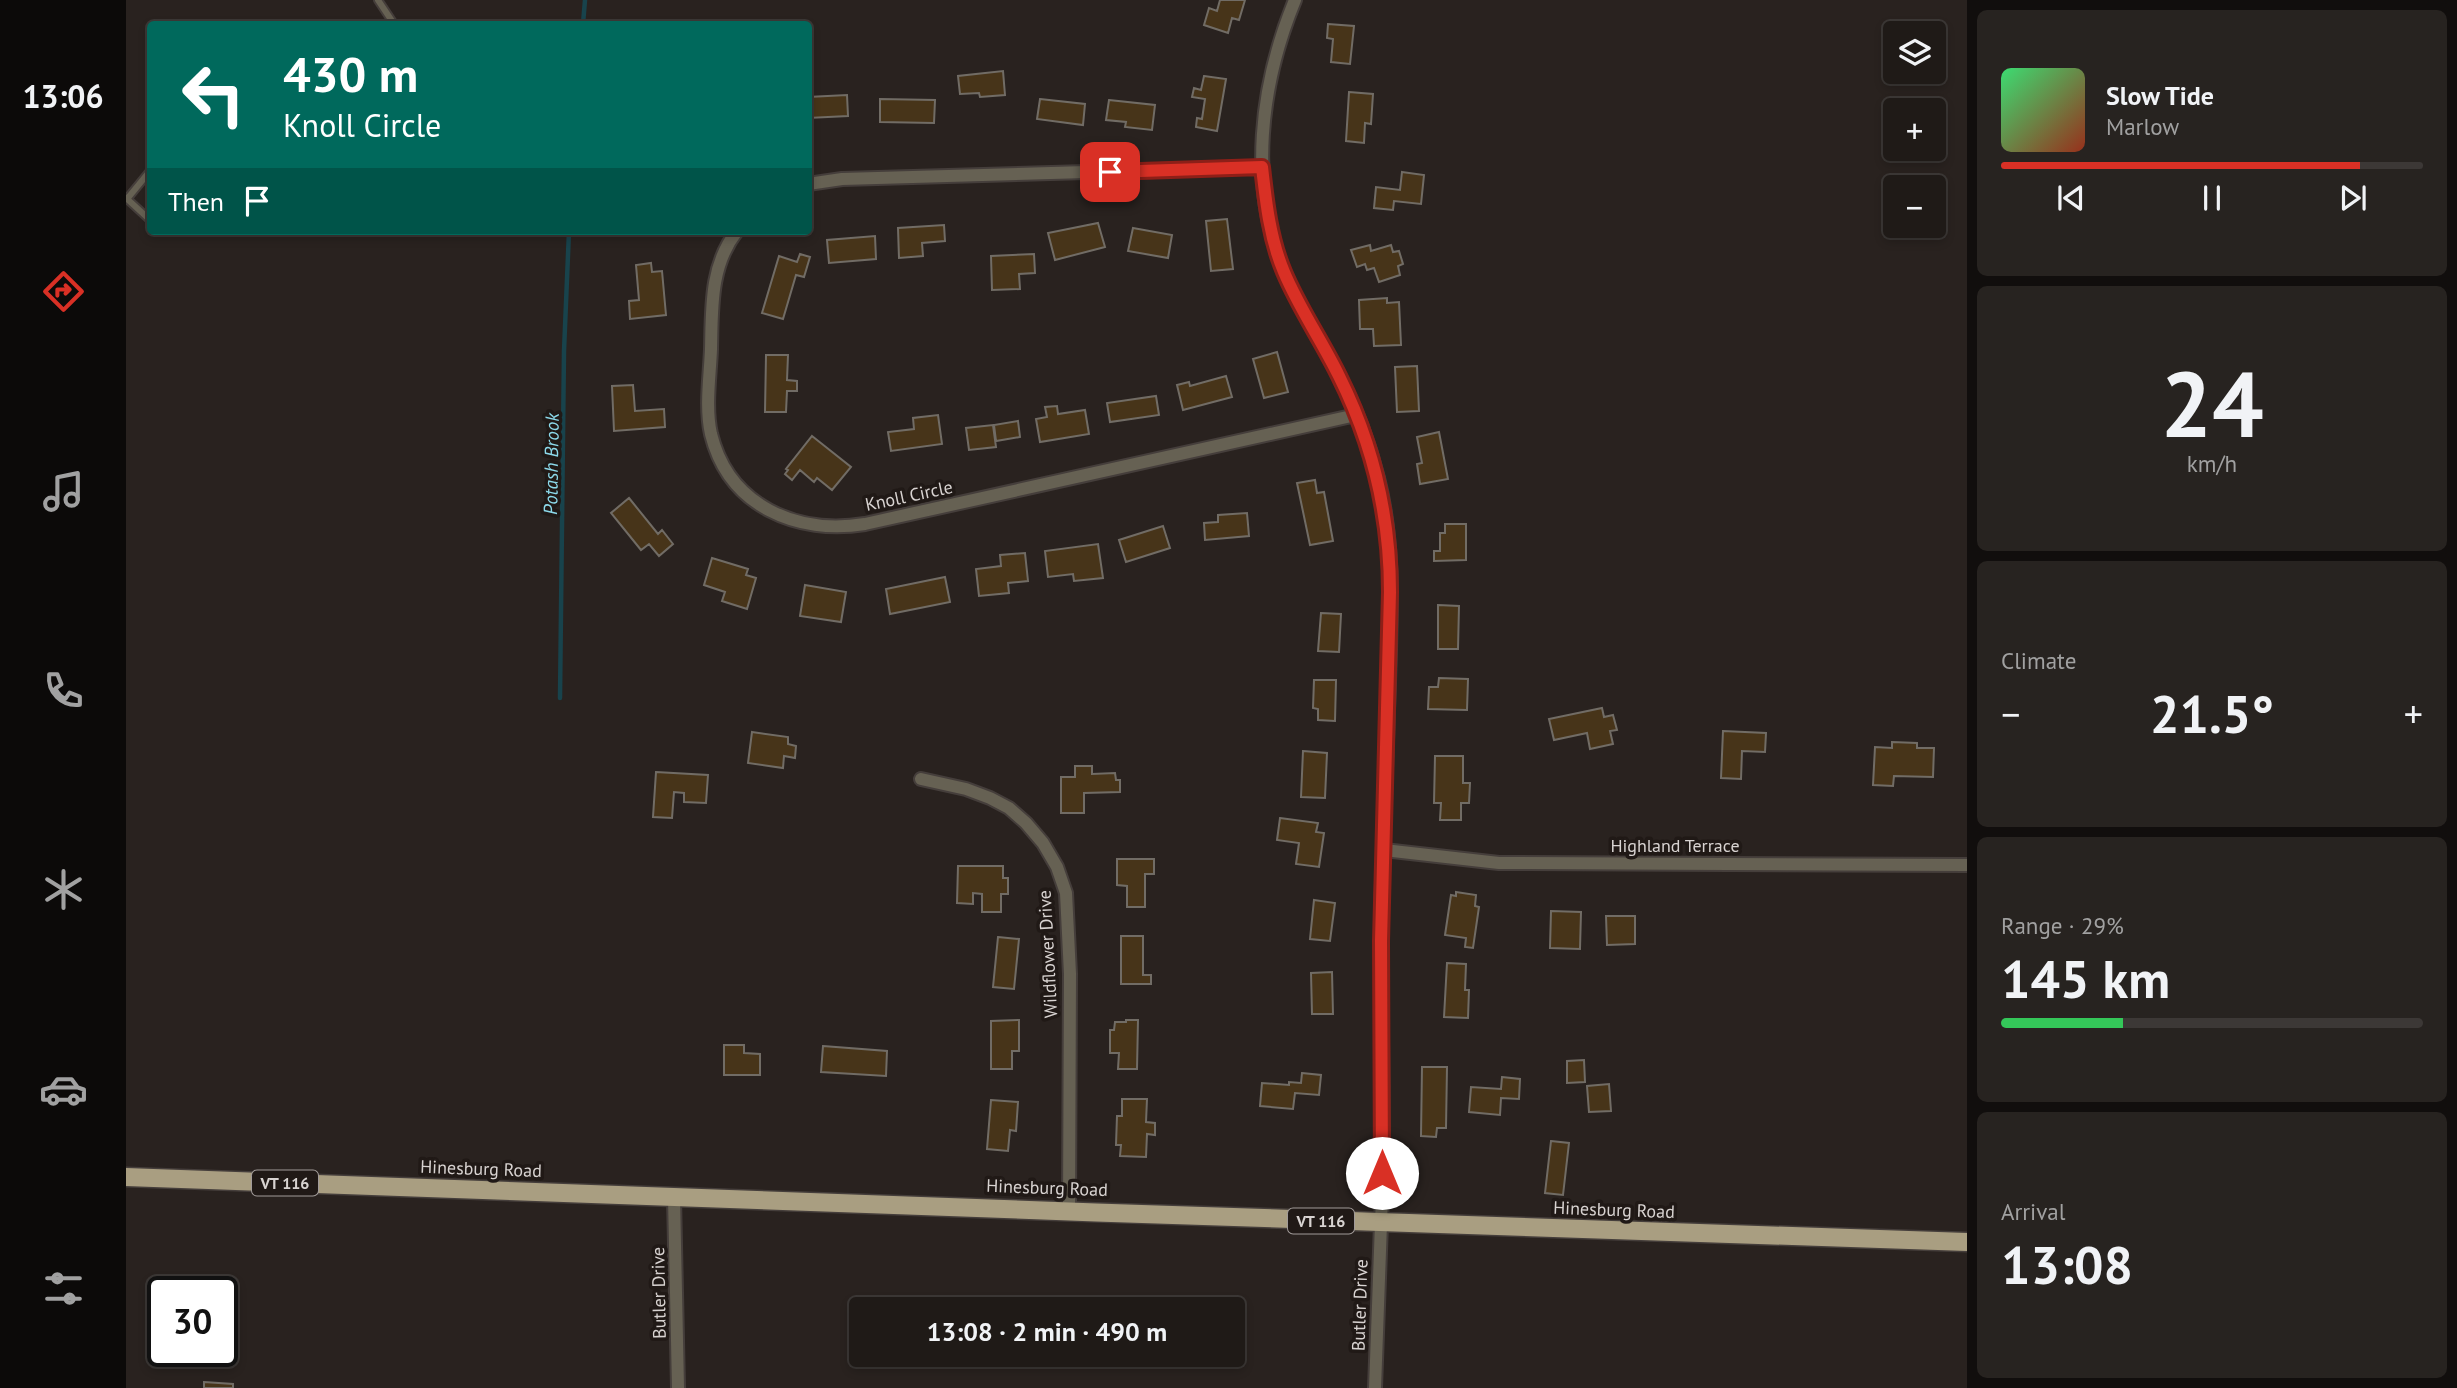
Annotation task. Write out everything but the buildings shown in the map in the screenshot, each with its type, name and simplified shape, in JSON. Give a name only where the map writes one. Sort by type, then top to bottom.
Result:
[{"type":"main road","name":"Hinesburg Road","points":[[126,1177],[1069,1210],[1380,1224],[1967,1242]]},
{"type":"street","name":"Butler Drive","points":[[1294,0],[1276,51],[1265,107],[1262,167],[1270,224],[1284,271],[1340,376],[1356,415],[1378,478],[1390,567],[1375,1388]]},
{"type":"street","points":[[812,184],[856,179],[1262,167]]},
{"type":"street","name":"Knoll Circle","points":[[735,235],[723,256],[713,292],[709,411],[711,434],[727,468],[741,488],[759,505],[796,522],[823,527],[865,524],[1356,415]]},
{"type":"street","name":"Wildflower Drive","points":[[921,779],[966,789],[990,797],[1009,808],[1026,822],[1043,843],[1057,867],[1066,893],[1070,974],[1069,1210]]},
{"type":"street","name":"Highland Terrace","points":[[1384,850],[1499,863],[1967,865]]},
{"type":"street","name":"Butler Drive","points":[[674,1197],[678,1388]]},
{"type":"lane","points":[[378,0],[392,21]]},
{"type":"lane","points":[[147,175],[127,198],[147,217]]},
{"type":"waterway","name":"Potash Brook","points":[[583,21],[585,0]]},
{"type":"waterway","name":"Potash Brook","points":[[560,698],[564,351],[569,235]]},
{"type":"route","points":[[1110,172],[1262,167],[1275,247],[1296,296],[1340,376],[1363,431],[1378,478],[1390,567],[1381,941],[1382,1173]]}]
